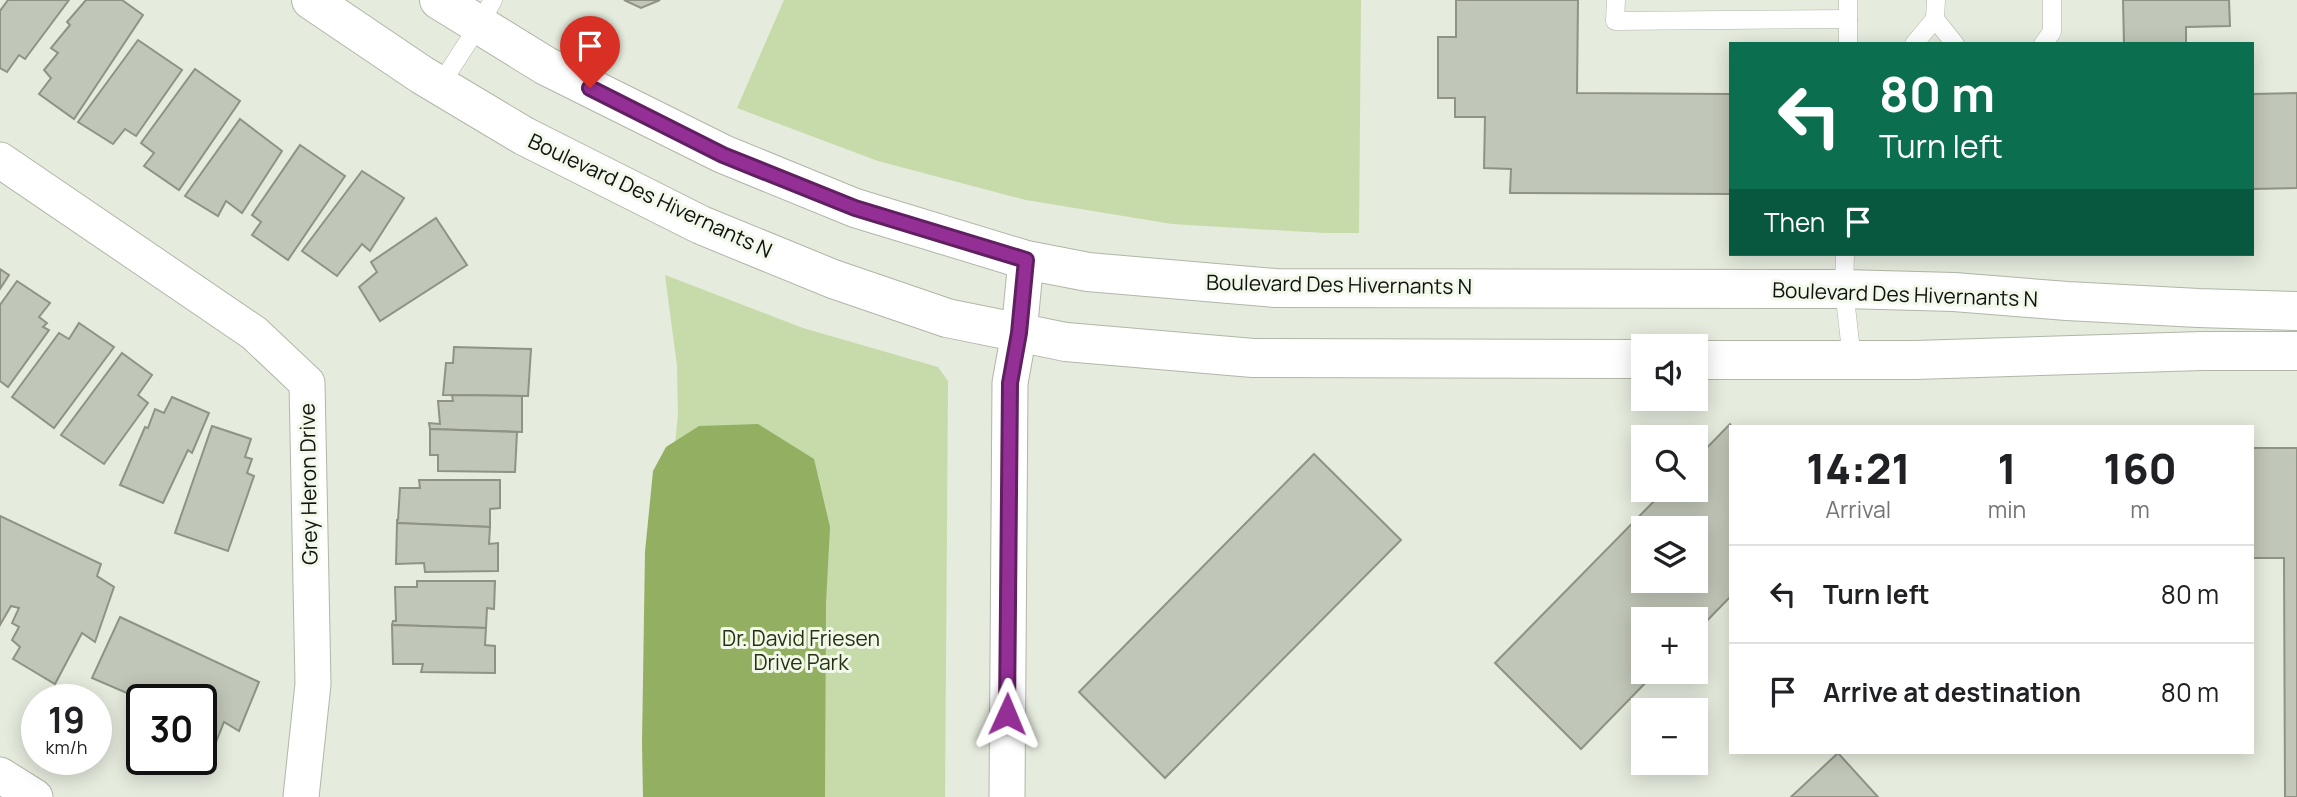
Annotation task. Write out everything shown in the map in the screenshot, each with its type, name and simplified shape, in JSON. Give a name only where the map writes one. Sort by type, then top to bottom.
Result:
[{"type":"street","name":"Boulevard Des Hivernants N","points":[[311,0],[440,85],[524,136],[701,225],[833,279],[947,318],[1066,342],[1253,358],[1631,359]]},
{"type":"street","name":"Boulevard Des Hivernants N","points":[[439,0],[486,13],[546,66],[723,155],[855,208],[1026,260],[1088,272],[1275,288],[1844,272],[1954,292],[2067,301],[2297,311]]},
{"type":"street","name":"Grey Heron Drive","points":[[0,160],[254,333],[307,383],[313,684],[300,797]]},
{"type":"street","points":[[1007,797],[1010,383],[1019,333],[1026,260]]},
{"type":"street","points":[[1708,359],[1916,360],[2189,351],[2297,351]]},
{"type":"street","points":[[0,775],[35,797]]},
{"type":"lane","points":[[1616,0],[1615,21],[1848,19]]},
{"type":"lane","points":[[1848,0],[1848,42]]},
{"type":"lane","points":[[1916,42],[1935,19],[1936,0]]},
{"type":"lane","points":[[2044,42],[2052,32],[2052,0]]},
{"type":"lane","points":[[440,85],[486,13]]},
{"type":"lane","points":[[1935,19],[1953,42]]},
{"type":"lane","points":[[1844,272],[1852,360]]},
{"type":"green space","points":[[784,0],[1361,0],[1359,233],[1172,224],[1026,200],[878,161],[737,108]]},
{"type":"green space","name":"Dr. David Friesen Drive Park","points":[[665,275],[803,328],[938,367],[948,381],[945,797],[655,797],[672,475],[678,414],[677,366]]},
{"type":"shaded area","points":[[758,424],[814,459],[830,527],[826,603],[825,797],[643,797],[645,552],[653,471],[666,447],[699,426]]},
{"type":"building","points":[[8,0],[69,0],[25,59],[19,55],[7,72],[0,68],[0,11]]},
{"type":"building","points":[[86,0],[122,0],[143,15],[74,119],[39,94],[51,78],[44,70],[58,53],[51,48],[70,25],[67,22]]},
{"type":"building","points":[[624,0],[660,0],[641,8]]},
{"type":"building","points":[[1456,0],[1578,0],[1577,93],[1729,94],[1729,194],[1510,193],[1511,169],[1484,168],[1485,117],[1455,117],[1455,98],[1438,98],[1438,37],[1456,37]]},
{"type":"building","points":[[2123,0],[2229,0],[2230,26],[2186,27],[2186,42],[2124,42]]},
{"type":"building","points":[[138,40],[182,70],[136,136],[125,129],[113,144],[78,122]]},
{"type":"building","points":[[195,69],[240,101],[179,190],[144,166],[154,153],[141,143]]},
{"type":"building","points":[[2297,93],[2297,188],[2254,189],[2254,94]]},
{"type":"building","points":[[240,119],[282,151],[242,213],[226,201],[218,216],[185,196]]},
{"type":"building","points":[[300,145],[345,176],[288,260],[252,235],[261,222],[252,215]]},
{"type":"building","points":[[362,171],[404,198],[370,251],[362,244],[337,276],[302,251]]},
{"type":"building","points":[[436,218],[467,265],[380,321],[359,287],[377,272],[371,262]]},
{"type":"building","points":[[0,269],[9,275],[0,289]]},
{"type":"building","points":[[17,281],[50,303],[39,317],[47,323],[43,327],[49,330],[8,387],[0,381],[0,305]]},
{"type":"building","points":[[79,323],[114,347],[54,428],[12,397],[59,333],[69,339]]},
{"type":"building","points":[[454,347],[531,349],[528,396],[443,395],[446,363],[453,363]]},
{"type":"building","points":[[122,353],[152,375],[138,395],[148,403],[104,464],[61,435]]},
{"type":"building","points":[[452,395],[522,396],[522,432],[430,429],[429,423],[440,424],[438,401],[453,401]]},
{"type":"building","points":[[172,397],[209,413],[192,453],[188,450],[163,503],[120,485],[155,409],[164,413]]},
{"type":"building","points":[[1729,425],[1729,598],[1708,620],[1708,607],[1631,607],[1631,684],[1644,684],[1581,749],[1495,663],[1631,525],[1631,593],[1708,593],[1708,516],[1639,516],[1653,502],[1708,502],[1708,447]]},
{"type":"building","points":[[212,426],[251,439],[245,457],[252,459],[247,473],[254,476],[228,551],[175,533]]},
{"type":"building","points":[[430,429],[517,432],[515,472],[438,471],[438,455],[430,455]]},
{"type":"building","points":[[2254,448],[2297,448],[2297,797],[2285,797],[2284,558],[2254,558]]},
{"type":"building","points":[[1314,454],[1401,540],[1165,778],[1079,692]]},
{"type":"building","points":[[419,480],[500,480],[500,508],[490,509],[490,527],[397,523],[400,488],[420,488]]},
{"type":"building","points":[[0,516],[101,564],[97,576],[114,587],[95,642],[82,633],[55,684],[13,659],[20,647],[12,640],[19,627],[12,623],[19,608],[11,606],[0,625]]},
{"type":"building","points":[[397,523],[490,527],[489,544],[498,543],[498,571],[425,572],[424,563],[396,564]]},
{"type":"building","points":[[417,581],[495,581],[494,609],[487,608],[486,628],[392,625],[393,621],[396,621],[395,587],[417,587]]},
{"type":"building","points":[[120,617],[259,682],[239,731],[224,722],[217,740],[217,684],[126,684],[126,693],[112,687],[112,684],[92,678]]},
{"type":"building","points":[[392,625],[486,628],[485,645],[495,646],[495,673],[421,672],[423,664],[393,664]]},
{"type":"building","points":[[1839,754],[1878,797],[1791,797]]},
{"type":"route","points":[[590,88],[723,155],[855,208],[1026,260],[1019,333],[1010,383],[1007,714]]}]
